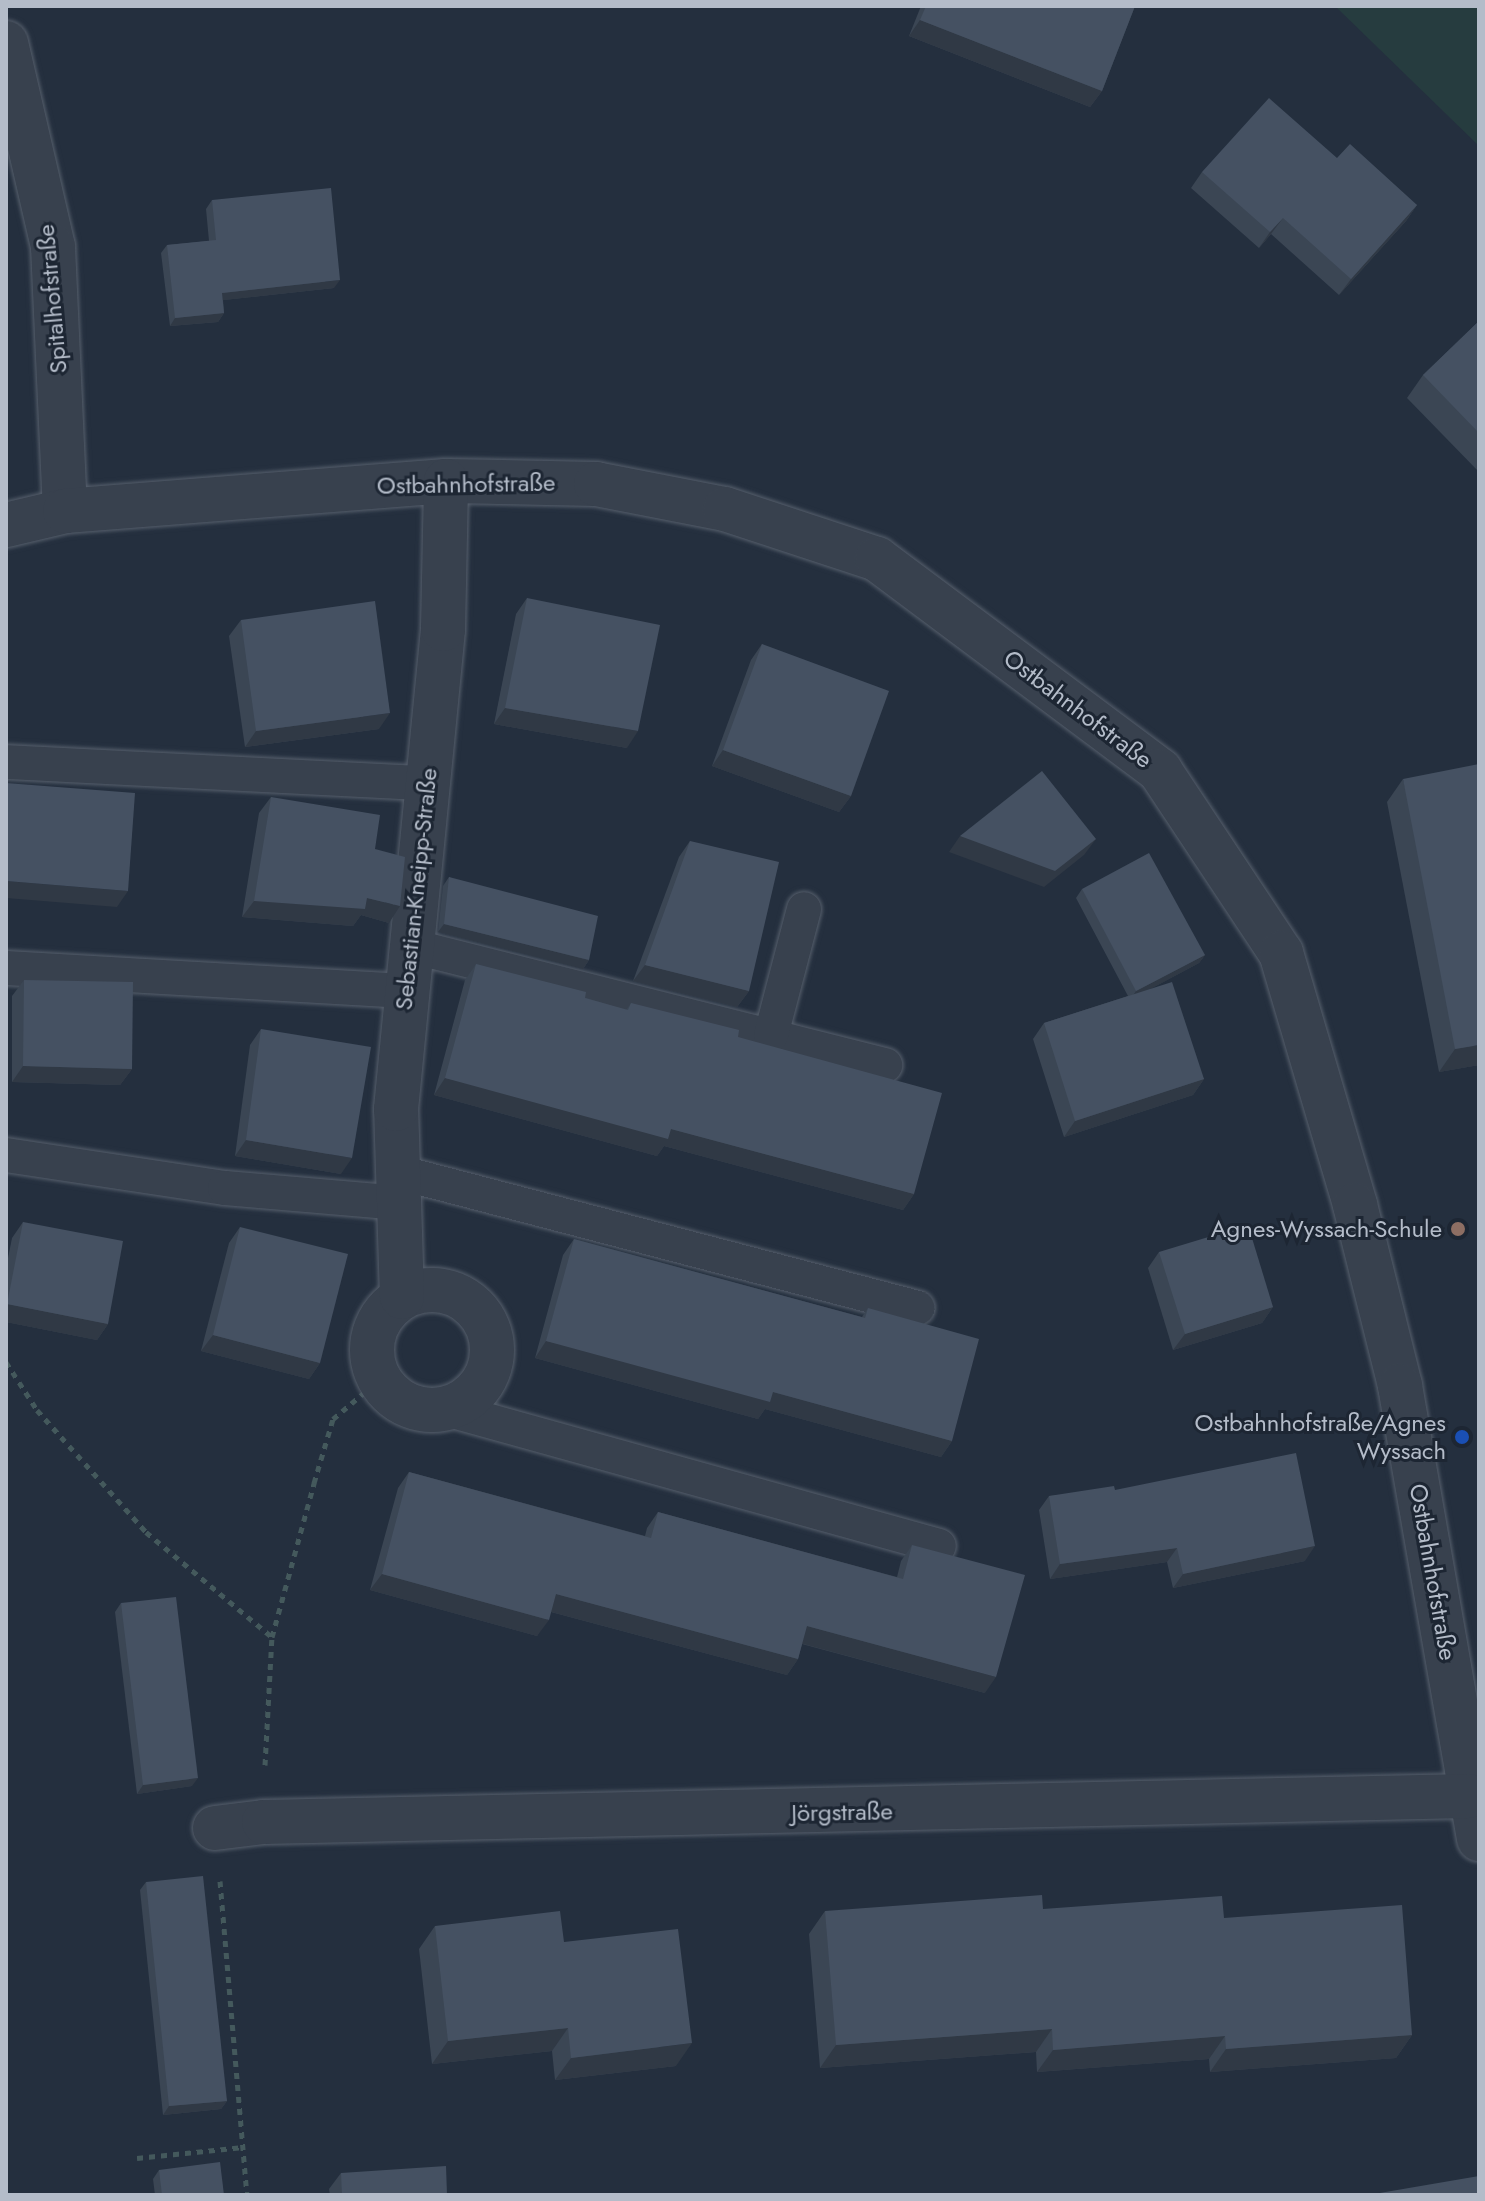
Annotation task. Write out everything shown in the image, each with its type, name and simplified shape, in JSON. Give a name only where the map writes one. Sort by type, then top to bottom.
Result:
[{"type":"street","name":"Spitalhofstraße","points":[[6,43],[53,247],[65,511]]},
{"type":"street","name":"Ostbahnhofstraße","points":[[6,525],[65,511],[446,481],[596,484],[725,509],[877,559],[1160,771],[1281,953],[1355,1205],[1400,1386],[1469,1796],[1479,1839]]},
{"type":"street","name":"Sebastian-Kneipp-Straße","points":[[402,1297],[396,1109],[405,991],[443,629],[446,481]]},
{"type":"street","points":[[440,1290],[459,1296],[487,1325],[492,1344],[483,1382],[469,1397],[432,1411],[393,1396],[379,1380],[372,1344],[377,1325],[402,1297],[440,1290]]},
{"type":"street","name":"Jörgstraße","points":[[215,1828],[264,1822],[1469,1796]]},
{"type":"lane","points":[[6,762],[427,783]]},
{"type":"lane","points":[[771,1035],[804,909]]},
{"type":"lane","points":[[411,946],[885,1065]]},
{"type":"lane","points":[[6,968],[405,991]]},
{"type":"lane","points":[[6,1155],[225,1188],[399,1188],[918,1308]]},
{"type":"lane","points":[[432,1411],[457,1412],[939,1546]]},
{"type":"path","points":[[6,1362],[37,1410],[146,1532],[272,1637]]},
{"type":"path","points":[[264,1822],[272,1637],[333,1419],[379,1380]]},
{"type":"path","points":[[215,1828],[247,2195]]},
{"type":"path","points":[[137,2158],[243,2147]]},
{"type":"green space","points":[[1335,6],[1479,6],[1479,146]]},
{"type":"building","points":[[926,6],[1135,6],[1102,91],[920,20]]},
{"type":"building","points":[[1269,98],[1337,158],[1350,144],[1417,205],[1351,279],[1283,218],[1270,232],[1202,172]]},
{"type":"building","points":[[331,188],[340,280],[222,293],[224,313],[175,318],[167,245],[216,240],[212,200]]},
{"type":"building","points":[[1479,321],[1479,433],[1423,375]]},
{"type":"building","points":[[527,598],[660,625],[638,731],[505,708]]},
{"type":"building","points":[[375,601],[390,713],[256,731],[241,620]]},
{"type":"building","points":[[762,644],[889,691],[851,796],[723,750]]},
{"type":"building","points":[[1479,764],[1479,1045],[1455,1049],[1403,779]]},
{"type":"building","points":[[1042,771],[1096,839],[1055,871],[960,836]]},
{"type":"building","points":[[6,783],[135,793],[128,891],[6,881]]},
{"type":"building","points":[[271,797],[380,815],[375,849],[405,857],[400,906],[367,898],[365,909],[254,901]]},
{"type":"building","points":[[690,841],[779,862],[749,991],[645,965]]},
{"type":"building","points":[[1149,853],[1205,955],[1136,991],[1082,889]]},
{"type":"building","points":[[449,877],[598,916],[589,960],[444,924]]},
{"type":"building","points":[[476,964],[586,992],[585,998],[628,1010],[631,1003],[739,1030],[738,1037],[942,1093],[914,1194],[671,1129],[668,1139],[445,1078]]},
{"type":"building","points":[[24,980],[133,982],[132,1069],[23,1066]]},
{"type":"building","points":[[1172,982],[1204,1079],[1075,1121],[1044,1023]]},
{"type":"building","points":[[261,1029],[371,1047],[352,1158],[246,1140]]},
{"type":"building","points":[[23,1222],[123,1241],[108,1324],[7,1304]]},
{"type":"building","points":[[1248,1225],[1273,1307],[1185,1334],[1159,1252]]},
{"type":"building","points":[[240,1227],[348,1254],[320,1363],[213,1335]]},
{"type":"building","points":[[574,1239],[865,1318],[868,1308],[979,1339],[952,1441],[773,1392],[770,1402],[546,1341]]},
{"type":"building","points":[[1296,1453],[1315,1546],[1183,1574],[1177,1548],[1060,1564],[1049,1496],[1114,1486],[1115,1490]]},
{"type":"building","points":[[409,1472],[651,1538],[658,1512],[903,1579],[912,1545],[1025,1575],[996,1677],[807,1626],[798,1659],[556,1594],[549,1620],[382,1574]]},
{"type":"building","points":[[176,1597],[198,1778],[143,1785],[121,1603]]},
{"type":"building","points":[[203,1876],[227,2101],[169,2106],[146,1882]]},
{"type":"building","points":[[1042,1895],[1043,1909],[1222,1896],[1224,1918],[1402,1905],[1412,2035],[1226,2049],[1225,2036],[1053,2050],[1052,2029],[836,2045],[825,1911]]},
{"type":"building","points":[[560,1911],[564,1942],[678,1929],[692,2043],[571,2058],[568,2028],[448,2041],[435,1926]]},
{"type":"building","points":[[220,2162],[224,2195],[162,2195],[159,2170]]},
{"type":"building","points":[[446,2166],[447,2195],[342,2195],[341,2173]]},
{"type":"building","points":[[1479,2176],[1479,2195],[1368,2195]]},
{"type":"place","name":"Agnes-Wyssach-Schule","points":[[1458,1229]]},
{"type":"place","name":"Ostbahnhofstraße/Agnes Wyssach","points":[[1462,1437]]}]
